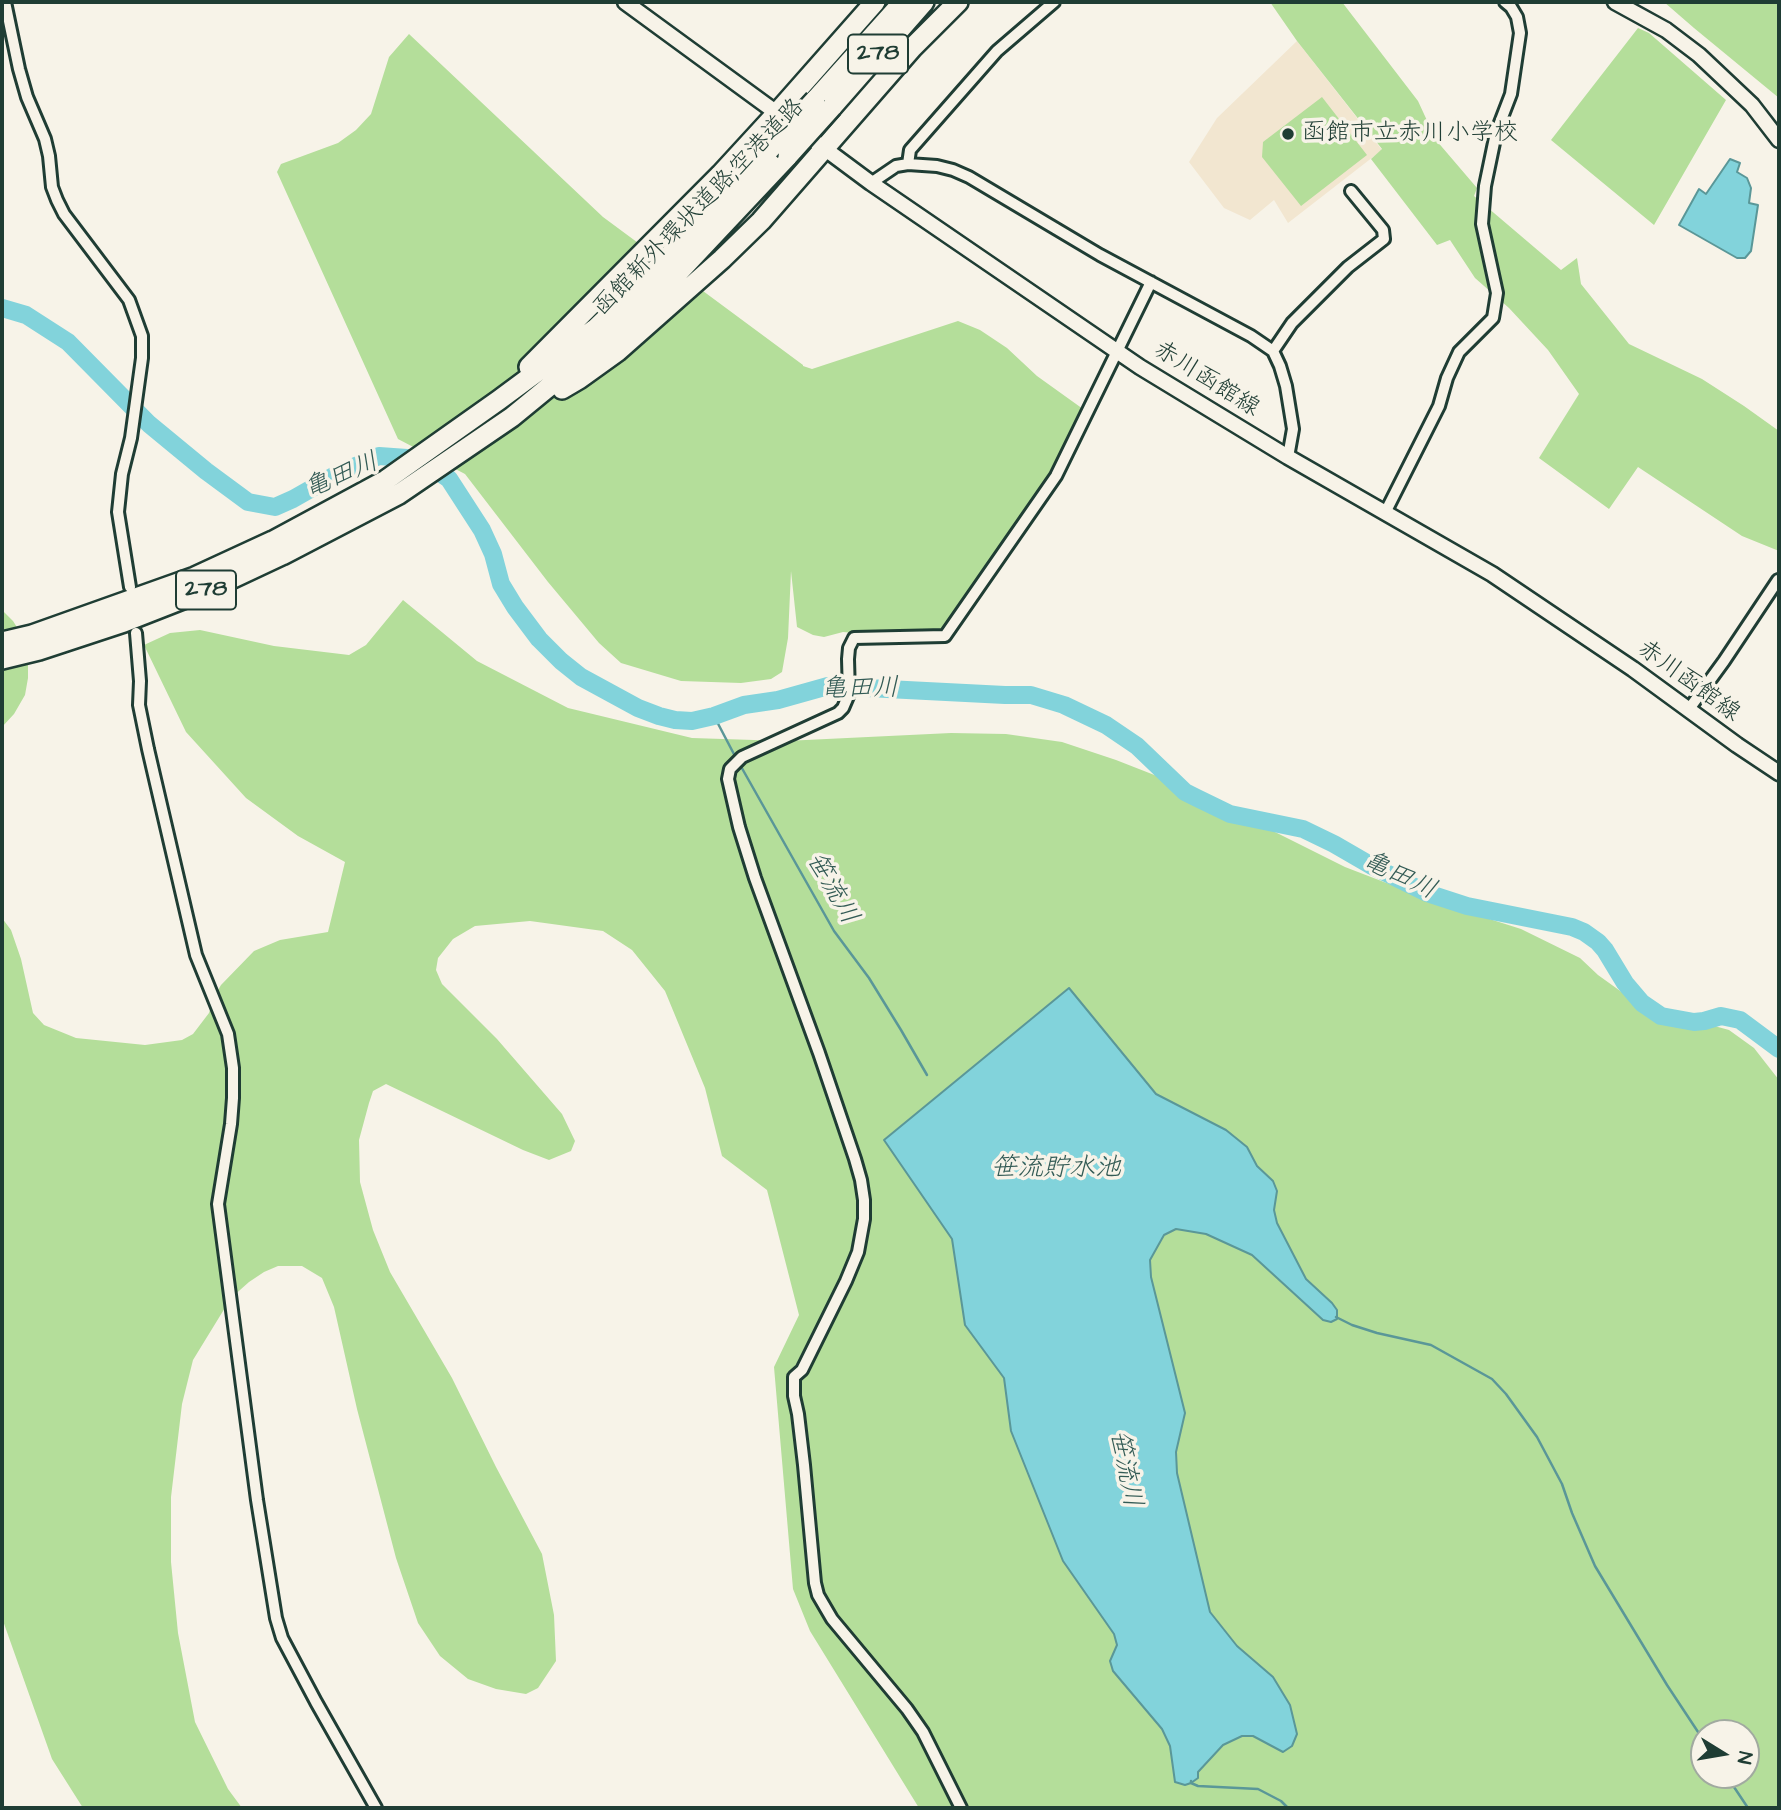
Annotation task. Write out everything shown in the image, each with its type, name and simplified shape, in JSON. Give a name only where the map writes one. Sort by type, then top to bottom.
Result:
[{"type":"highway","points":[[499,400],[543,352],[721,174],[874,2]]},
{"type":"highway","name":"函館新外環状道路;空港道路","points":[[2,659],[39,650],[124,622],[216,586],[282,555],[512,417],[661,291],[788,156],[823,103],[903,2]]},
{"type":"highway","name":"函館新外環状道路;空港道路","points":[[2,642],[71,621],[195,577],[393,487],[499,400],[595,329],[644,282],[769,150],[823,103],[924,2]]},
{"type":"highway","points":[[512,417],[579,379],[618,351],[732,250],[761,221],[912,48],[958,2]]},
{"type":"main road","name":"赤川函館線","points":[[625,2],[872,183],[1116,351],[1199,404],[1492,575],[1779,773]]},
{"type":"main road","points":[[1615,2],[1666,30],[1699,55],[1752,105],[1779,140]]},
{"type":"street","points":[[5,2],[27,97],[45,139],[52,187],[57,200],[64,214],[129,300],[142,336],[142,358],[118,512],[130,587]]},
{"type":"street","points":[[908,164],[910,150],[997,51],[1054,2]]},
{"type":"street","points":[[1385,513],[1439,406],[1447,378],[1459,352],[1493,318],[1497,293],[1482,224],[1485,186],[1496,133],[1511,94],[1520,33],[1517,18],[1506,2]]},
{"type":"street","points":[[872,183],[896,166],[908,164],[953,170],[1251,336],[1273,351],[1280,366],[1293,429],[1288,457]]},
{"type":"street","points":[[1273,351],[1292,323],[1348,267],[1384,239],[1383,230],[1351,191]]},
{"type":"street","points":[[961,1808],[923,1732],[832,1619],[818,1595],[794,1377],[802,1370],[858,1252],[864,1219],[864,1200],[855,1159],[755,878],[728,779],[730,769],[738,761],[838,713],[843,708],[849,694],[849,648],[854,638],[945,636],[1056,476],[1151,282]]},
{"type":"street","points":[[1689,709],[1778,580]]},
{"type":"street","points":[[136,633],[139,705],[154,775],[196,955],[228,1034],[233,1068],[231,1125],[218,1204],[257,1500],[276,1618],[282,1638],[376,1808]]},
{"type":"shaded area","name":"函館市立赤川小学校","points":[[1297,41],[1382,150],[1288,223],[1274,200],[1250,220],[1224,208],[1189,162],[1217,118]]},
{"type":"green space","points":[[1270,2],[1342,2],[1418,101],[1436,140],[1477,188],[1474,196],[1561,270],[1577,258],[1581,284],[1629,344],[1702,379],[1779,431],[1779,551],[1742,536],[1638,467],[1609,509],[1539,458],[1579,394],[1548,350],[1509,308],[1475,278],[1450,240],[1437,245],[1371,159],[1382,149],[1297,41]]},
{"type":"green space","points":[[1664,2],[1779,2],[1779,98],[1694,28]]},
{"type":"green space","points":[[1638,28],[1649,33],[1726,100],[1654,225],[1551,140]]},
{"type":"green space","points":[[409,34],[603,217],[803,366],[812,369],[958,321],[980,330],[1007,348],[1037,376],[1083,409],[1053,472],[942,632],[843,632],[824,637],[813,635],[797,627],[791,571],[788,638],[782,672],[771,679],[741,683],[681,681],[621,663],[599,643],[548,582],[465,474],[398,439],[277,172],[281,164],[338,143],[356,130],[371,114],[389,57]]},
{"type":"green space","points":[[1322,97],[1367,155],[1301,206],[1262,157],[1263,142]]},
{"type":"green space","points":[[403,600],[477,661],[568,708],[692,738],[785,741],[951,733],[1006,734],[1062,742],[1185,787],[1345,867],[1436,902],[1521,929],[1580,958],[1630,998],[1656,1010],[1729,1030],[1754,1048],[1779,1080],[1779,1808],[919,1808],[810,1631],[793,1589],[774,1367],[799,1315],[767,1190],[722,1156],[705,1088],[665,991],[632,950],[603,931],[530,921],[475,926],[453,939],[438,958],[436,970],[442,984],[497,1039],[562,1114],[575,1141],[571,1151],[549,1160],[386,1084],[373,1091],[359,1140],[360,1182],[373,1230],[390,1272],[452,1378],[542,1554],[554,1615],[556,1661],[538,1688],[526,1694],[496,1689],[468,1679],[440,1656],[418,1623],[396,1558],[357,1409],[334,1307],[322,1278],[302,1266],[278,1266],[249,1282],[231,1298],[193,1360],[182,1404],[171,1497],[171,1562],[178,1633],[195,1722],[228,1789],[242,1808],[83,1808],[52,1759],[2,1618],[2,918],[11,930],[21,959],[33,1013],[44,1025],[76,1038],[145,1045],[182,1040],[193,1034],[209,1013],[221,985],[254,951],[280,940],[328,932],[345,862],[298,836],[246,798],[186,732],[144,645],[170,633],[200,630],[274,646],[349,655],[366,645]],"holes":[[[1069,989],[1156,1094],[1226,1130],[1247,1147],[1257,1166],[1273,1181],[1277,1191],[1274,1210],[1277,1224],[1306,1279],[1332,1303],[1323,1320],[1252,1255],[1206,1234],[1176,1229],[1163,1235],[1150,1260],[1151,1277],[1185,1413],[1176,1452],[1177,1473],[1210,1612],[1237,1646],[1273,1677],[1290,1705],[1283,1752],[1253,1736],[1242,1736],[1223,1745],[1198,1772],[1175,1781],[1170,1746],[1162,1729],[1113,1671],[1110,1661],[1117,1645],[1114,1634],[1063,1561],[1011,1431],[1005,1378],[965,1325],[953,1239]]]},
{"type":"green space","points":[[2,610],[25,640],[28,678],[25,695],[14,714],[2,727]]},
{"type":"water","points":[[1730,159],[1740,163],[1737,172],[1747,178],[1751,188],[1749,203],[1758,205],[1751,251],[1745,258],[1737,258],[1679,225],[1699,189],[1706,194]]},
{"type":"water","name":"笹流貯水池","points":[[1069,988],[1156,1094],[1226,1130],[1247,1147],[1257,1166],[1273,1181],[1277,1191],[1274,1210],[1277,1223],[1306,1279],[1337,1310],[1337,1319],[1331,1322],[1323,1320],[1252,1255],[1206,1234],[1176,1229],[1164,1235],[1150,1260],[1151,1277],[1185,1413],[1176,1452],[1177,1473],[1210,1612],[1237,1646],[1273,1677],[1290,1705],[1297,1734],[1292,1746],[1283,1752],[1253,1736],[1242,1736],[1223,1745],[1198,1772],[1198,1778],[1185,1785],[1175,1782],[1170,1746],[1162,1729],[1113,1671],[1110,1661],[1117,1645],[1114,1634],[1063,1561],[1011,1431],[1004,1378],[965,1325],[952,1239],[884,1140]]},
{"type":"waterway","name":"亀田川","points":[[2,308],[26,315],[68,342],[149,424],[248,502],[275,507],[337,474],[379,456],[407,458],[430,466],[449,479],[482,530],[493,554],[501,584],[539,639],[581,677],[638,708],[675,720],[692,721],[744,705],[778,700],[828,686],[1031,695],[1064,705],[1106,725],[1137,746],[1185,792],[1230,814],[1303,829],[1427,893],[1467,906],[1572,927],[1584,932],[1605,950],[1625,983],[1642,1003],[1661,1016],[1694,1022],[1721,1016],[1740,1020],[1779,1049]]},
{"type":"waterway","name":"笹流川","points":[[714,716],[736,758]]},
{"type":"waterway","name":"笹流川","points":[[739,763],[834,931],[869,978],[927,1075]]},
{"type":"waterway","points":[[1336,1317],[1377,1333],[1431,1345],[1492,1379],[1506,1394],[1537,1437],[1562,1484],[1595,1566],[1690,1720]]},
{"type":"waterway","name":"笹流川","points":[[1191,1781],[1198,1786],[1258,1789],[1281,1801],[1288,1808]]},
{"type":"waterway","points":[[1735,1789],[1748,1808]]},
{"type":"place","name":"函館市立赤川小学校","points":[[1288,134]]}]
